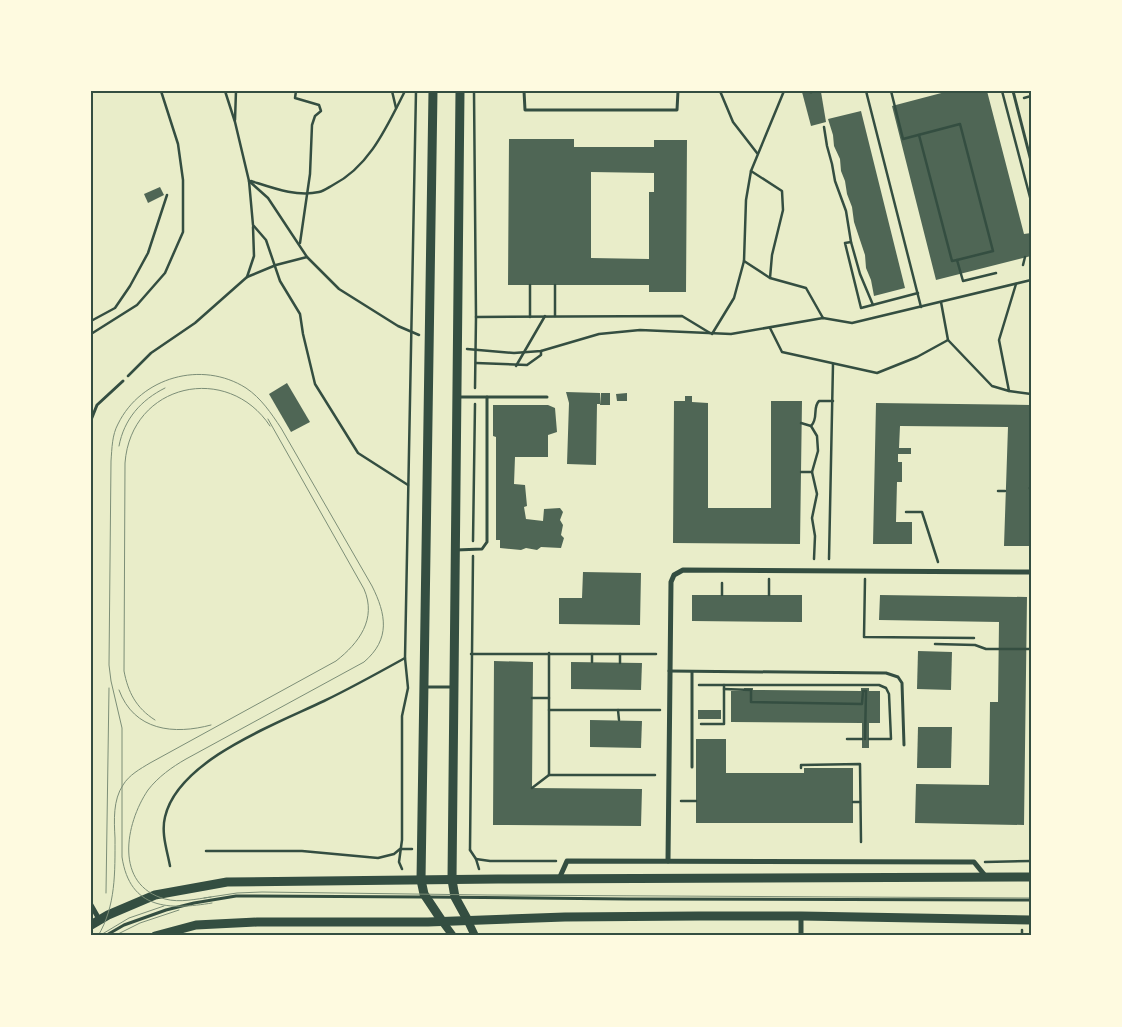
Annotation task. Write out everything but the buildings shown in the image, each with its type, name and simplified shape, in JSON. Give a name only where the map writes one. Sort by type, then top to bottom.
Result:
[{"type":"main road","points":[[433,91],[421,880],[426,897],[442,921]]},
{"type":"main road","points":[[460,91],[452,880],[454,897],[467,919]]},
{"type":"main road","points":[[95,922],[154,895],[227,882],[1031,877]]},
{"type":"main road","points":[[155,936],[196,925],[257,922],[442,921],[565,917],[801,916],[1031,920]]},
{"type":"street","points":[[668,861],[670,582],[674,575],[683,570],[1031,572]]},
{"type":"street","points":[[559,879],[567,861],[974,862],[988,878]]},
{"type":"street","points":[[91,905],[95,922]]},
{"type":"street","points":[[801,916],[801,936]]},
{"type":"street","points":[[467,919],[475,936]]},
{"type":"street","points":[[442,921],[452,936]]},
{"type":"lane","points":[[524,91],[525,110],[677,110],[678,91]]},
{"type":"lane","points":[[1013,91],[1031,160]]},
{"type":"lane","points":[[91,420],[97,405],[123,380]]},
{"type":"lane","points":[[457,397],[547,397]]},
{"type":"lane","points":[[456,550],[482,549],[487,542],[487,397]]},
{"type":"lane","points":[[669,671],[886,673],[898,677],[902,683],[904,745]]},
{"type":"lane","points":[[692,672],[692,768]]},
{"type":"lane","points":[[424,687],[455,688]]},
{"type":"lane","points":[[105,936],[124,925],[166,910],[236,896],[1031,900]]},
{"type":"path","points":[[91,334],[137,305],[165,273],[183,232],[183,180],[178,144],[161,91]]},
{"type":"path","points":[[225,91],[235,122],[249,181],[254,256],[248,276]]},
{"type":"path","points":[[235,122],[236,91]]},
{"type":"path","points":[[296,91],[295,98],[319,105],[321,111],[315,116],[312,125],[310,174],[299,245]]},
{"type":"path","points":[[392,91],[396,109]]},
{"type":"path","points":[[249,181],[274,189],[306,193],[321,192],[346,178],[370,154],[405,91]]},
{"type":"path","points":[[408,881],[399,862],[402,840],[402,716],[408,688],[405,658],[416,91]]},
{"type":"path","points":[[474,91],[476,363],[470,850],[476,859],[490,861],[567,861]]},
{"type":"path","points":[[720,91],[733,122],[757,154]]},
{"type":"path","points":[[712,334],[734,298],[744,261],[746,200],[750,171],[784,91]]},
{"type":"path","points":[[850,91],[871,91]]},
{"type":"path","points":[[890,91],[903,139],[960,124],[993,251],[952,261],[919,135]]},
{"type":"path","points":[[1002,91],[1031,200]]},
{"type":"path","points":[[866,92],[921,307]]},
{"type":"path","points":[[824,127],[835,181],[846,211],[851,242],[860,274],[873,305]]},
{"type":"path","points":[[750,171],[782,191],[783,210],[772,255],[770,278]]},
{"type":"path","points":[[249,181],[268,198],[307,257],[339,289],[398,326]]},
{"type":"path","points":[[91,321],[115,308],[130,286],[148,253],[168,195]]},
{"type":"path","points":[[253,225],[266,240],[280,281],[300,314],[315,384],[358,453],[408,485]]},
{"type":"path","points":[[851,242],[845,244],[861,308],[918,293]]},
{"type":"path","points":[[123,380],[151,353],[195,323],[248,276],[276,265],[307,257]]},
{"type":"path","points":[[1023,265],[1025,257]]},
{"type":"path","points":[[957,260],[962,281],[996,273]]},
{"type":"path","points":[[744,261],[770,278],[806,288],[823,318]]},
{"type":"path","points":[[854,276],[860,274]]},
{"type":"path","points":[[476,363],[527,365],[541,355],[541,351],[599,334],[640,330],[731,334],[823,318],[852,323],[1031,280]]},
{"type":"path","points":[[1009,391],[999,340],[1016,283]]},
{"type":"path","points":[[530,285],[530,317]]},
{"type":"path","points":[[556,285],[556,316]]},
{"type":"path","points":[[941,302],[948,340],[992,386],[1031,394]]},
{"type":"path","points":[[516,366],[545,316]]},
{"type":"path","points":[[476,317],[682,316],[712,334]]},
{"type":"path","points":[[770,328],[782,352],[877,373],[917,357],[948,340]]},
{"type":"path","points":[[829,559],[833,401],[832,364]]},
{"type":"path","points":[[811,426],[815,419],[816,404],[819,400],[833,401]]},
{"type":"path","points":[[801,424],[811,426],[817,436],[818,451],[812,472],[817,494],[812,518],[815,536],[814,559]]},
{"type":"path","points":[[801,472],[812,472]]},
{"type":"path","points":[[998,491],[1005,490]]},
{"type":"path","points":[[906,512],[922,512],[940,572]]},
{"type":"path","points":[[722,583],[722,595]]},
{"type":"path","points":[[769,583],[769,596]]},
{"type":"path","points":[[864,586],[864,637],[974,638]]},
{"type":"path","points":[[935,644],[1031,649]]},
{"type":"path","points":[[548,653],[549,775]]},
{"type":"path","points":[[471,654],[656,654]]},
{"type":"path","points":[[592,654],[592,662]]},
{"type":"path","points":[[620,654],[620,662]]},
{"type":"path","points":[[170,866],[163,830],[165,816],[170,803],[181,787],[206,763],[272,725],[325,701],[405,658]]},
{"type":"path","points":[[692,685],[751,690],[751,702],[862,704],[862,691],[866,691],[865,739]]},
{"type":"path","points":[[724,687],[879,686],[886,688],[889,694],[891,739],[848,739]]},
{"type":"path","points":[[692,724],[724,724],[724,687]]},
{"type":"path","points":[[532,698],[548,698]]},
{"type":"path","points":[[548,710],[669,710]]},
{"type":"path","points":[[618,710],[619,720]]},
{"type":"path","points":[[801,768],[801,765],[860,764],[860,842]]},
{"type":"path","points":[[532,788],[549,775],[655,776]]},
{"type":"path","points":[[681,801],[696,801]]},
{"type":"path","points":[[853,802],[860,802]]},
{"type":"path","points":[[206,851],[302,851],[378,858],[394,854],[400,849],[421,850]]},
{"type":"path","points":[[453,850],[470,850]]},
{"type":"path","points":[[974,862],[1031,861]]},
{"type":"tram line","points":[[211,897],[182,901],[165,899],[149,892],[138,881],[131,867],[129,852],[130,836],[134,819],[148,790],[170,769],[181,762],[364,662],[379,644],[382,635],[383,616],[372,586],[281,428],[269,411],[246,388],[229,380],[211,375],[192,375],[174,378],[157,385],[142,395],[128,408],[115,433],[111,461],[109,665],[122,728],[122,857],[126,874],[133,888],[143,897],[154,902],[181,906],[212,903]]},
{"type":"tram line","points":[[119,446],[125,427],[135,411],[148,398],[165,388]]},
{"type":"tram line","points":[[155,720],[134,699],[124,671],[125,463],[131,436],[144,414],[162,399],[184,391],[207,388],[230,394],[252,406],[270,426]]},
{"type":"tram line","points":[[98,936],[104,925],[111,901],[115,863],[115,810],[117,797],[125,781],[150,763],[336,661],[352,646],[363,630],[367,620],[368,610],[364,589],[268,419]]},
{"type":"tram line","points":[[106,893],[109,688]]},
{"type":"tram line","points":[[119,690],[134,714],[145,722],[157,727],[183,730],[211,725]]},
{"type":"tram line","points":[[204,898],[237,893],[262,892],[1031,898]]},
{"type":"tram line","points":[[99,936],[129,918],[164,906]]},
{"type":"tram line","points":[[114,936],[140,923],[179,910]]}]
